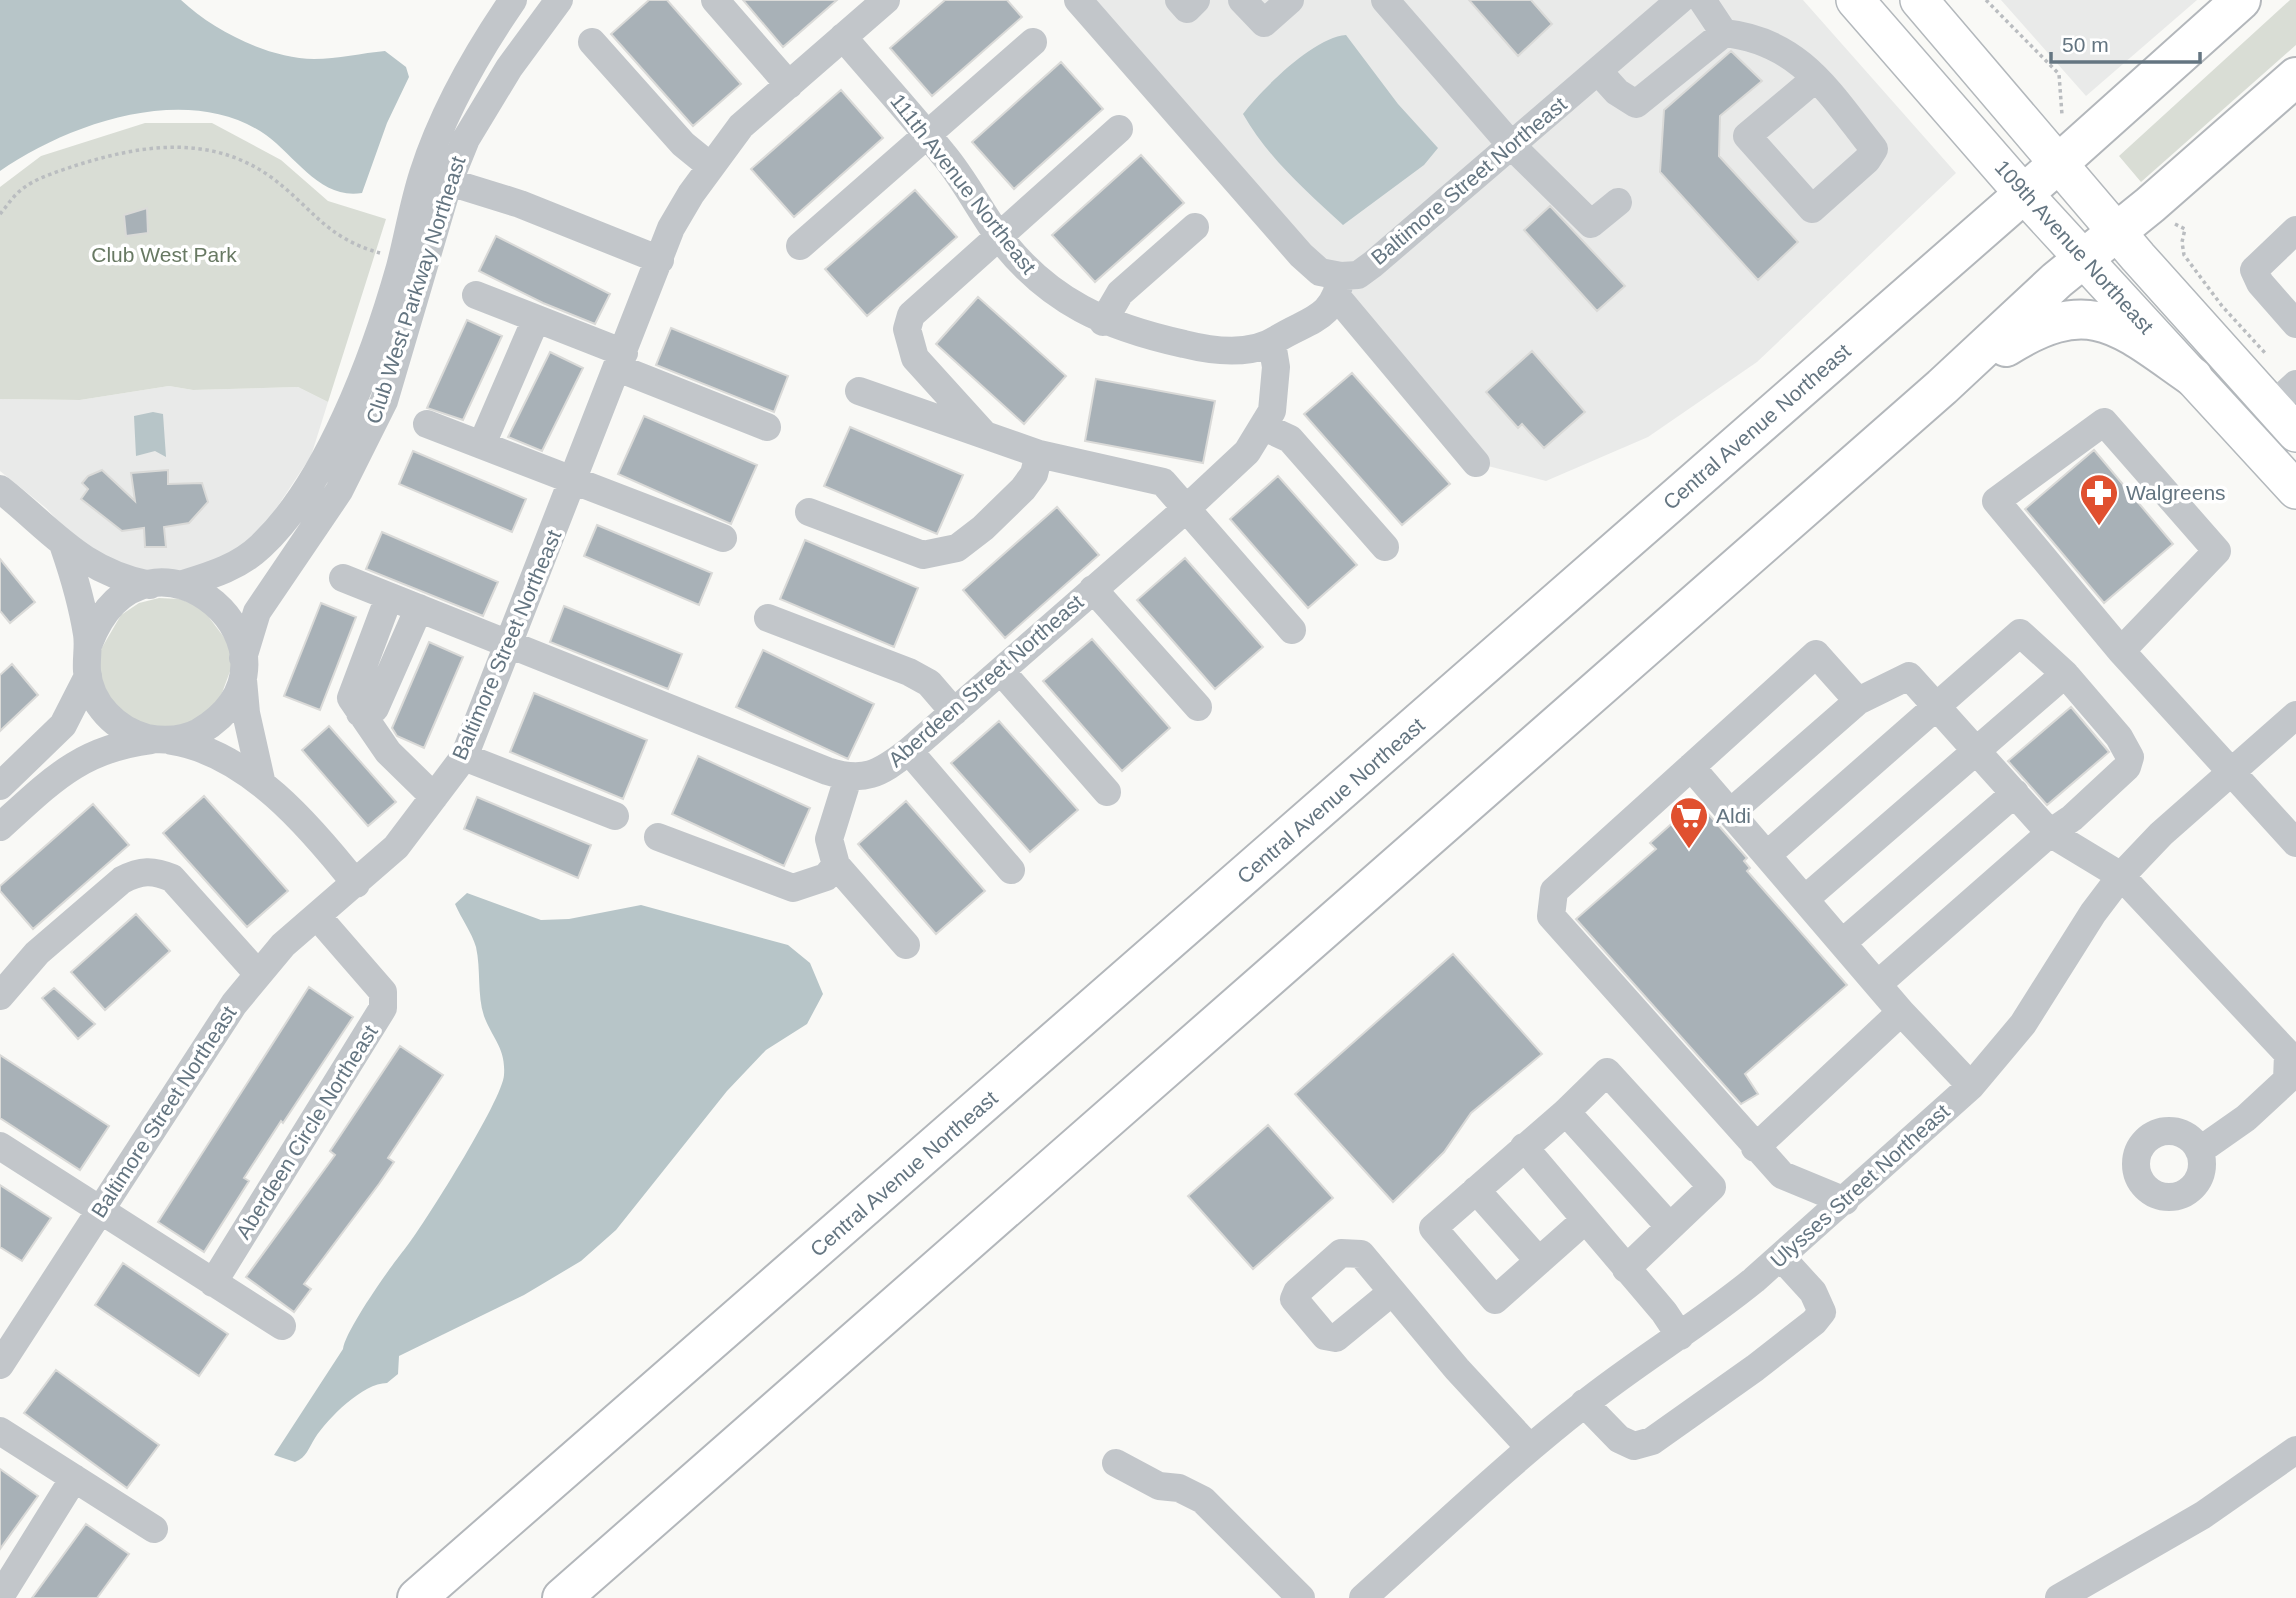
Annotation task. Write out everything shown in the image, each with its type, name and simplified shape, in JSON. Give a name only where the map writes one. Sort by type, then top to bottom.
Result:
[{"type":"highway","name":"Central Avenue Northeast","points":[[417,1598],[2059,163],[2241,0]]},
{"type":"highway","points":[[562,1598],[1942,387],[2084,259],[2296,77]]},
{"type":"highway","points":[[1942,387],[2020,338],[2061,320],[2097,320],[2121,327],[2193,377]]},
{"type":"main road","name":"109th Avenue Northeast","points":[[1855,0],[2023,193],[2296,490]]},
{"type":"main road","name":"109th Avenue Northeast","points":[[1919,0],[2117,233],[2284,395],[2296,433]]},
{"type":"street","name":"Club West Parkway Northeast","points":[[243,667],[257,612],[339,491],[384,401],[459,88],[481,48],[513,0]]},
{"type":"street","name":"Club West Parkway Northeast","points":[[180,585],[222,572],[260,547],[297,501],[321,463],[370,357],[399,269],[436,178],[466,139],[509,68],[559,0]]},
{"type":"street","points":[[715,0],[789,85]]},
{"type":"street","points":[[1078,0],[1301,255],[1339,287],[1476,463]]},
{"type":"street","points":[[1179,0],[1187,9],[1196,0]]},
{"type":"street","points":[[1242,0],[1264,23],[1290,0]]},
{"type":"street","points":[[1385,0],[1512,146],[1591,224],[1618,202]]},
{"type":"street","name":"Baltimore Street Northeast","points":[[1217,352],[1272,343],[1312,322],[1339,287],[1373,264],[1680,0]]},
{"type":"street","points":[[1702,0],[1724,33]]},
{"type":"street","name":"Baltimore Street Northeast","points":[[0,1365],[234,1004],[284,945],[396,847],[464,757],[575,480],[671,228],[710,166],[741,126],[879,2]]},
{"type":"street","points":[[1598,71],[1617,92],[1636,104],[1724,33],[1746,35],[1773,46],[1804,64],[1816,78],[1874,149],[1867,160],[1812,209],[1747,136],[1816,78]]},
{"type":"street","name":"111th Avenue Northeast","points":[[843,37],[962,179],[999,237],[1025,268],[1051,290],[1103,322],[1149,337],[1217,352]]},
{"type":"street","points":[[592,42],[682,144],[710,166]]},
{"type":"street","points":[[800,246],[1033,42]]},
{"type":"street","points":[[987,438],[915,358],[907,329],[911,315],[920,303],[999,237],[1119,129]]},
{"type":"street","points":[[436,178],[520,204],[660,260]]},
{"type":"street","points":[[1103,322],[1120,293],[1195,227]]},
{"type":"street","points":[[2296,230],[2254,270],[2260,283],[2296,324]]},
{"type":"street","points":[[476,295],[536,319],[767,427]]},
{"type":"street","points":[[482,444],[536,319]]},
{"type":"street","name":"Aberdeen Street Northeast","points":[[848,778],[866,777],[909,751],[1240,460],[1265,427],[1272,411],[1275,390],[1272,343]]},
{"type":"street","points":[[859,391],[1039,454],[1163,482],[1292,630]]},
{"type":"street","points":[[2120,651],[2217,551],[2104,422],[1996,501],[2120,651],[2231,771],[2290,826]]},
{"type":"street","points":[[427,424],[723,538]]},
{"type":"street","points":[[1265,427],[1290,439],[1385,547]]},
{"type":"street","points":[[809,512],[923,555],[940,553],[957,548],[1023,489],[1034,474],[1039,454]]},
{"type":"street","points":[[0,489],[64,547],[124,579],[150,584],[180,585],[200,592],[217,603],[230,619],[239,638],[246,713],[261,780]]},
{"type":"street","points":[[64,547],[80,592],[89,643],[88,676],[99,703],[119,725],[136,735],[208,749],[261,780],[356,884]]},
{"type":"street","points":[[343,578],[848,778],[829,839],[836,865],[906,945]]},
{"type":"street","points":[[89,643],[97,622],[111,605],[129,592],[150,584]]},
{"type":"street","points":[[1093,589],[1198,707]]},
{"type":"street","points":[[389,597],[351,698],[388,752],[434,797]]},
{"type":"street","points":[[360,713],[375,708],[419,608]]},
{"type":"street","points":[[768,618],[909,672],[929,683],[954,712]]},
{"type":"street","points":[[1767,855],[2020,633],[2065,674],[2112,727],[2128,750],[2130,757],[2127,766],[1878,985]]},
{"type":"street","points":[[1844,1201],[1782,1175],[1755,1148],[1551,916],[1554,891],[1816,654],[1858,701]]},
{"type":"street","points":[[0,827],[80,760],[118,744],[192,735],[216,721],[233,701],[243,667]]},
{"type":"street","points":[[1001,671],[1107,792]]},
{"type":"street","points":[[1805,899],[2065,674]]},
{"type":"street","points":[[0,786],[48,743],[66,721],[88,676]]},
{"type":"street","points":[[1731,812],[1858,701],[1909,676],[2015,793],[2061,826],[2121,876],[2288,1054],[2287,1080],[2246,1118],[2199,1150]]},
{"type":"street","name":"Ulysses Street Northeast","points":[[1363,1598],[1530,1447],[1584,1404],[1720,1308],[1844,1201],[1970,1086],[2023,1024],[2093,913],[2121,876],[2161,834],[2296,715]]},
{"type":"street","points":[[909,751],[1011,870]]},
{"type":"street","points":[[464,757],[615,816]]},
{"type":"street","points":[[1691,767],[1901,1012],[1970,1086]]},
{"type":"street","points":[[1842,943],[2015,793]]},
{"type":"street","points":[[658,837],[793,888],[826,877],[836,865]]},
{"type":"street","points":[[0,996],[37,953],[122,880],[138,872],[156,871],[172,878],[258,974]]},
{"type":"street","name":"Aberdeen Circle Northeast","points":[[213,1283],[383,1008],[383,992],[317,916]]},
{"type":"street","points":[[1755,1148],[1901,1012]]},
{"type":"street","points":[[1584,1221],[1495,1300],[1433,1228],[1566,1112],[1607,1072],[1712,1187],[1626,1269]]},
{"type":"street","points":[[1566,1112],[1670,1227]]},
{"type":"street","points":[[0,1146],[282,1326]]},
{"type":"street","points":[[1524,1147],[1680,1336]]},
{"type":"street","points":[[1476,1190],[1539,1261]]},
{"type":"street","points":[[1584,1404],[1619,1438],[1634,1446],[1652,1441],[1755,1368],[1814,1322],[1822,1312],[1813,1292],[1781,1256]]},
{"type":"street","points":[[1392,1292],[1530,1447]]},
{"type":"street","points":[[0,1431],[154,1529]]},
{"type":"street","points":[[2059,1598],[2203,1516],[2296,1450]]},
{"type":"street","points":[[1116,1463],[1159,1486],[1179,1488],[1203,1500],[1301,1598]]},
{"type":"street","points":[[0,1597],[74,1478]]},
{"type":"path","points":[[1986,0],[2059,74],[2063,115]]},
{"type":"path","points":[[0,214],[22,188],[53,173],[111,154],[163,146],[196,147],[224,152],[268,175],[337,236],[380,253]]},
{"type":"path","points":[[2175,224],[2185,229],[2182,242],[2184,255],[2222,306]]},
{"type":"shaded area","points":[[0,0],[181,0],[225,32],[260,48],[278,54],[314,59],[385,51],[406,67],[409,77],[387,123],[362,193],[347,193],[322,184],[266,135],[235,119],[202,111],[166,110],[94,124],[28,153],[0,171]]},
{"type":"shaded area","points":[[1074,0],[1803,0],[1956,173],[1757,362],[1648,437],[1546,481],[1476,463]]},
{"type":"shaded area","points":[[2001,0],[2197,0],[2086,96]]},
{"type":"shaded area","points":[[1346,35],[1398,104],[1438,148],[1424,165],[1343,225],[1276,159],[1243,114],[1263,91],[1304,54],[1333,38]]},
{"type":"shaded area","points":[[169,386],[193,390],[298,387],[328,402],[311,456],[254,542],[201,572],[127,571],[76,540],[46,508],[0,471],[0,399],[80,400]]},
{"type":"shaded area","points":[[153,412],[163,414],[166,457],[155,451],[136,456],[134,416]]},
{"type":"shaded area","points":[[467,893],[541,920],[569,919],[641,905],[788,945],[810,963],[823,994],[807,1024],[766,1050],[727,1091],[616,1230],[581,1261],[524,1295],[399,1356],[398,1374],[387,1383],[367,1389],[347,1403],[321,1430],[305,1455],[295,1462],[274,1455],[343,1349],[351,1328],[369,1299],[443,1191],[477,1135],[500,1089],[504,1075],[503,1057],[482,1008],[476,947],[455,904]]},
{"type":"green space","points":[[2290,0],[2296,0],[2296,45],[2141,182],[2119,156]]},
{"type":"green space","name":"Club West Park","points":[[145,123],[212,123],[281,160],[328,201],[386,219],[328,402],[298,387],[193,390],[169,386],[80,400],[0,399],[0,187],[41,156]]},
{"type":"green space","points":[[159,598],[180,599],[202,608],[229,644],[232,666],[216,709],[177,730],[134,723],[105,693],[99,672],[100,651],[121,615],[139,603]]},
{"type":"building","points":[[649,0],[667,0],[741,84],[693,126],[611,34]]},
{"type":"building","points":[[743,0],[837,0],[783,47]]},
{"type":"building","points":[[945,0],[1007,0],[1022,17],[932,96],[890,48]]},
{"type":"building","points":[[1469,0],[1531,0],[1552,24],[1518,56]]},
{"type":"building","points":[[1731,51],[1762,81],[1720,116],[1719,156],[1798,242],[1758,280],[1660,172],[1664,110]]},
{"type":"building","points":[[1061,62],[1103,109],[1014,189],[972,142]]},
{"type":"building","points":[[841,90],[883,138],[794,217],[751,169]]},
{"type":"building","points":[[1141,155],[1184,203],[1095,282],[1052,235]]},
{"type":"building","points":[[915,190],[957,237],[867,316],[825,269]]},
{"type":"building","points":[[1550,206],[1625,286],[1597,311],[1524,230]]},
{"type":"building","points":[[147,208],[148,233],[126,236],[124,215]]},
{"type":"building","points":[[496,236],[610,294],[595,324],[543,303],[479,271]]},
{"type":"building","points":[[978,297],[1066,376],[1024,424],[936,344]]},
{"type":"building","points":[[467,320],[502,336],[463,420],[427,408]]},
{"type":"building","points":[[671,328],[788,376],[774,412],[656,365]]},
{"type":"building","points":[[1532,351],[1585,412],[1544,448],[1522,424],[1518,428],[1486,392]]},
{"type":"building","points":[[550,352],[583,368],[542,451],[508,437]]},
{"type":"building","points":[[1352,373],[1450,484],[1402,525],[1304,414]]},
{"type":"building","points":[[1096,379],[1215,401],[1203,463],[1085,441]]},
{"type":"building","points":[[644,416],[757,465],[731,524],[618,474]]},
{"type":"building","points":[[850,427],[963,475],[937,534],[824,486]]},
{"type":"building","name":"Walgreens","points":[[2094,450],[2173,544],[2104,603],[2025,509]]},
{"type":"building","points":[[413,451],[526,499],[512,532],[399,484]]},
{"type":"building","points":[[102,470],[135,501],[131,473],[168,470],[168,484],[202,483],[208,502],[189,523],[164,527],[166,547],[145,547],[144,528],[122,531],[81,499],[88,489],[82,483],[88,476]]},
{"type":"building","points":[[1278,476],[1357,565],[1308,608],[1230,519]]},
{"type":"building","points":[[1057,507],[1099,555],[1005,638],[963,590]]},
{"type":"building","points":[[597,525],[712,573],[699,605],[584,556]]},
{"type":"building","points":[[382,532],[498,582],[483,616],[366,569]]},
{"type":"building","points":[[805,540],[918,588],[894,647],[780,599]]},
{"type":"building","points":[[1185,558],[1263,647],[1215,689],[1137,600]]},
{"type":"building","points":[[0,559],[35,602],[10,623],[0,611]]},
{"type":"building","points":[[321,603],[356,617],[320,710],[284,696]]},
{"type":"building","points":[[564,606],[682,654],[668,689],[550,642]]},
{"type":"building","points":[[1092,639],[1170,728],[1122,771],[1043,681]]},
{"type":"building","points":[[429,642],[463,657],[424,748],[397,736],[392,728]]},
{"type":"building","points":[[763,650],[874,704],[848,759],[736,707]]},
{"type":"building","points":[[12,664],[38,695],[0,731],[0,675]]},
{"type":"building","points":[[534,693],[647,740],[623,799],[510,752]]},
{"type":"building","points":[[2071,707],[2109,752],[2047,805],[2008,761]]},
{"type":"building","points":[[999,721],[1078,810],[1030,852],[951,763]]},
{"type":"building","points":[[329,726],[396,802],[368,826],[302,750]]},
{"type":"building","points":[[698,756],[810,808],[784,866],[672,814]]},
{"type":"building","points":[[204,796],[288,891],[247,927],[163,833]]},
{"type":"building","points":[[477,797],[591,845],[578,878],[464,829]]},
{"type":"building","points":[[906,801],[985,891],[936,934],[858,844]]},
{"type":"building","points":[[1697,801],[1747,858],[1744,861],[1750,868],[1747,871],[1847,985],[1745,1074],[1758,1094],[1741,1104],[1576,919],[1656,849],[1650,843]]},
{"type":"building","points":[[93,804],[129,845],[33,929],[0,891],[0,886]]},
{"type":"building","points":[[136,914],[170,951],[105,1010],[71,972]]},
{"type":"building","points":[[1453,954],[1542,1054],[1471,1113],[1444,1152],[1393,1202],[1295,1094]]},
{"type":"building","points":[[309,987],[353,1017],[244,1178],[249,1181],[204,1252],[158,1222]]},
{"type":"building","points":[[54,988],[95,1024],[78,1039],[42,998]]},
{"type":"building","points":[[400,1046],[443,1075],[388,1158],[394,1162],[304,1284],[311,1289],[294,1312],[246,1277],[335,1155],[330,1151]]},
{"type":"building","points":[[0,1055],[109,1126],[80,1170],[0,1118]]},
{"type":"building","points":[[1268,1125],[1333,1198],[1253,1269],[1188,1196]]},
{"type":"building","points":[[0,1185],[51,1218],[22,1261],[0,1247]]},
{"type":"building","points":[[123,1263],[228,1334],[199,1376],[95,1305]]},
{"type":"building","points":[[56,1370],[159,1445],[127,1488],[24,1413]]},
{"type":"building","points":[[0,1469],[38,1496],[0,1549]]},
{"type":"building","points":[[86,1524],[129,1554],[97,1598],[32,1598]]},
{"type":"place","name":"Walgreens","points":[[2099,527]]},
{"type":"place","name":"Aldi","points":[[1689,850]]}]
